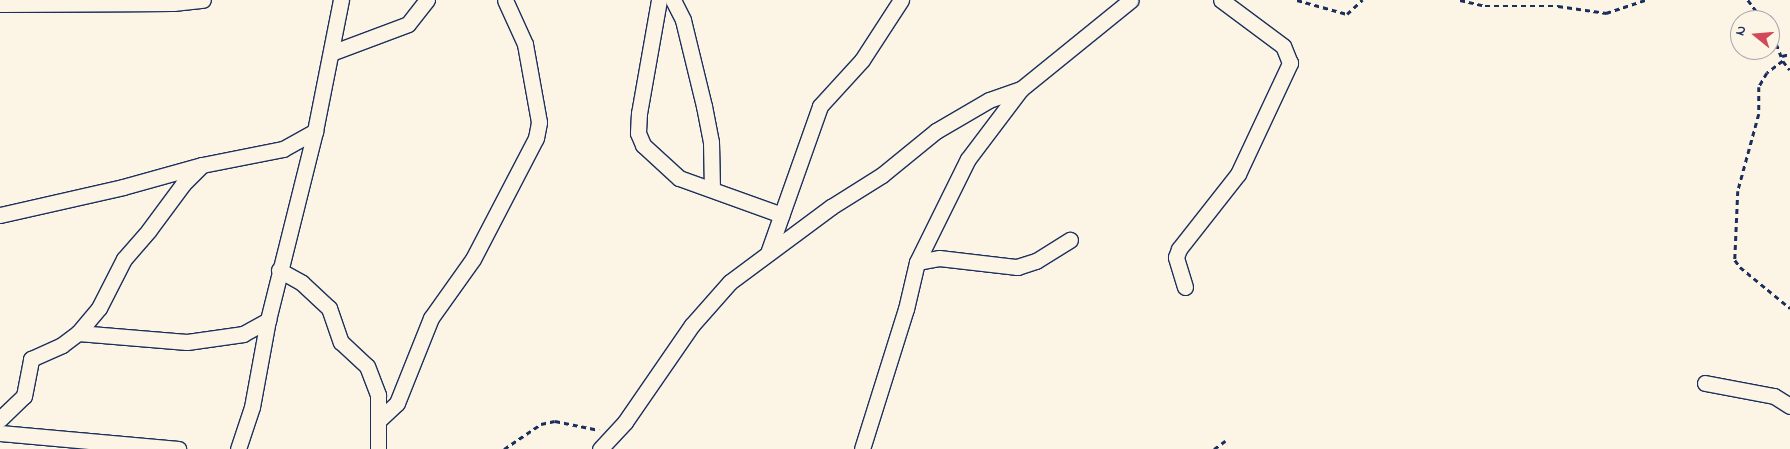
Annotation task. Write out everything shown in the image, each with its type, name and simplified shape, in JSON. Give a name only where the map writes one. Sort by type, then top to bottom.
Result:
[{"type":"street","points":[[0,4],[173,3],[203,0]]},
{"type":"street","points":[[238,449],[252,407],[268,320],[315,131],[341,0]]},
{"type":"street","points":[[332,53],[408,24],[427,0]]},
{"type":"street","points":[[380,419],[397,403],[431,318],[473,258],[536,138],[539,122],[524,44],[505,0]]},
{"type":"street","points":[[659,0],[638,133],[643,145],[679,178],[782,215]]},
{"type":"street","points":[[673,0],[683,20],[704,106],[711,142],[712,189]]},
{"type":"street","points":[[768,253],[820,106],[862,60],[901,0]]},
{"type":"street","points":[[862,449],[906,309],[917,262],[968,159],[1021,89],[1130,0]]},
{"type":"street","points":[[1185,287],[1176,257],[1179,249],[1238,174],[1290,63],[1283,46],[1221,0]]},
{"type":"street","points":[[600,449],[615,432],[692,325],[730,282],[831,207],[882,175],[936,131],[989,100],[1021,89]]},
{"type":"street","points":[[0,214],[132,185],[202,165],[283,149],[315,131]]},
{"type":"street","points":[[0,419],[24,396],[31,359],[62,345],[78,333],[99,308],[124,259],[149,230],[183,184],[202,165]]},
{"type":"street","points":[[917,262],[939,258],[1017,267],[1036,261],[1070,240]]},
{"type":"street","points":[[279,270],[302,283],[329,308],[341,342],[367,366],[374,379],[380,419],[378,449]]},
{"type":"street","points":[[78,333],[188,342],[243,334],[268,320]]},
{"type":"street","points":[[1705,383],[1774,396],[1790,406]]},
{"type":"street","points":[[7,434],[22,449]]},
{"type":"street","points":[[7,434],[178,449]]},
{"type":"path","points":[[1297,0],[1347,14],[1362,0]]},
{"type":"path","points":[[1460,0],[1493,7],[1558,6],[1606,13],[1645,0]]},
{"type":"path","points":[[1780,51],[1783,61],[1790,70]]},
{"type":"path","points":[[1782,56],[1790,54]]},
{"type":"path","points":[[1783,61],[1767,73],[1759,88],[1759,114],[1738,191],[1735,260],[1740,267],[1790,308]]},
{"type":"path","points":[[504,449],[541,424],[555,421],[615,432]]},
{"type":"path","points":[[1214,449],[1225,441]]}]
